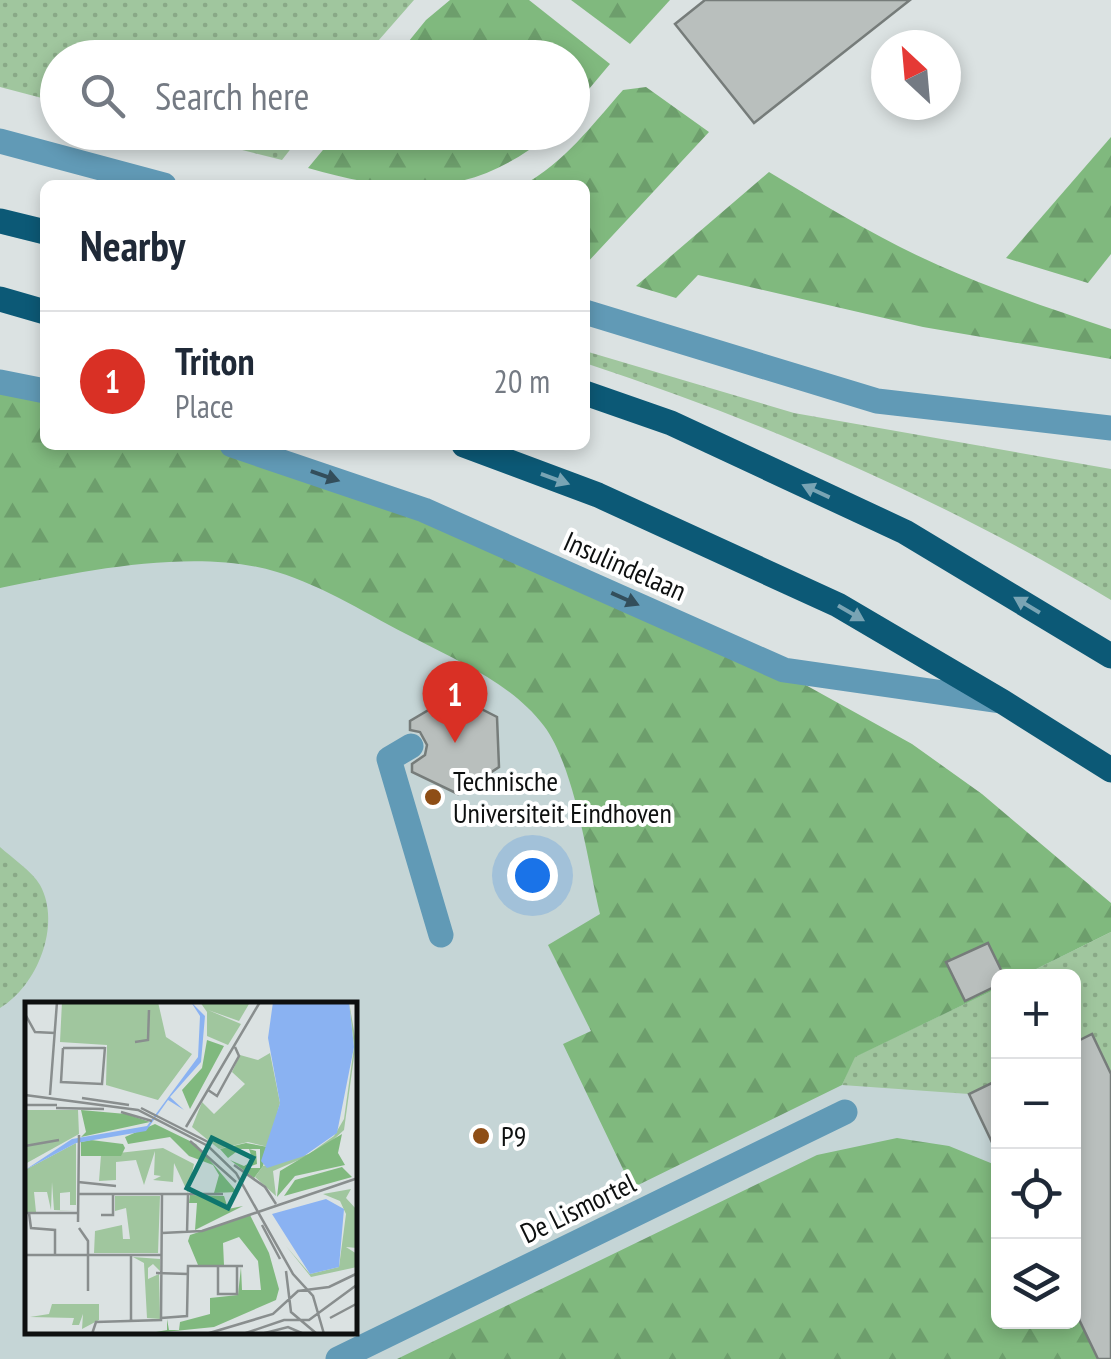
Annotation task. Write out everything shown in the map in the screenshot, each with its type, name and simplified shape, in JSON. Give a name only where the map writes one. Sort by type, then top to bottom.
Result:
[{"type":"main road","points":[[0,221],[40,231]]},
{"type":"main road","points":[[0,299],[40,311]]},
{"type":"main road","points":[[590,395],[671,423],[905,532],[1111,656]]},
{"type":"main road","name":"Insulindelaan","points":[[477,450],[598,495],[838,606],[1004,702],[1111,770]]},
{"type":"street","points":[[0,141],[145,180]]},
{"type":"street","points":[[590,314],[877,401],[1111,428]]},
{"type":"street","points":[[0,382],[40,390]]},
{"type":"street","name":"Insulindelaan","points":[[247,450],[424,510],[784,670],[1004,702]]},
{"type":"street","points":[[411,746],[389,759],[441,935]]},
{"type":"street","name":"De Lismortel","points":[[338,1359],[845,1112]]},
{"type":"shaded area","name":"Technische Universiteit Eindhoven","points":[[0,457],[158,476],[1111,968],[1111,1359],[0,1359]]},
{"type":"green space","points":[[0,0],[414,0],[379,40],[40,40],[40,98],[0,87]]},
{"type":"green space","points":[[450,0],[529,0],[580,40],[410,40]]},
{"type":"green space","points":[[571,0],[670,0],[630,44]]},
{"type":"green space","points":[[590,48],[610,64],[590,88]]},
{"type":"green space","points":[[646,87],[709,132],[590,260],[590,180],[531,180],[569,150],[590,150],[590,129],[623,90]]},
{"type":"green space","points":[[1111,137],[1111,254],[1088,283],[1006,258]]},
{"type":"green space","points":[[242,150],[290,150],[282,160]]},
{"type":"green space","points":[[322,150],[529,150],[465,180],[358,180],[308,168]]},
{"type":"green space","points":[[769,172],[873,233],[938,265],[1111,329],[1111,359],[923,327],[698,275],[676,298],[636,286]]},
{"type":"green space","points":[[590,352],[794,413],[1111,469],[1111,600],[920,497],[788,438],[590,365]]},
{"type":"green space","points":[[0,381],[40,393],[40,450],[244,450],[269,457],[775,668],[912,744],[982,794],[1111,903],[1111,932],[1036,969],[991,969],[991,991],[855,1057],[842,1085],[632,1188],[563,1044],[591,1031],[548,945],[600,914],[572,790],[544,726],[517,698],[484,675],[295,578],[245,565],[211,562],[102,569],[0,588]]},
{"type":"green space","points":[[0,847],[40,885],[48,918],[47,936],[35,970],[0,1008]]},
{"type":"green space","points":[[1111,932],[1111,1074],[1092,1034],[1081,1039],[1081,969],[1036,969]]},
{"type":"green space","points":[[991,991],[991,1083],[969,1094],[842,1085],[854,1057]]},
{"type":"green space","points":[[897,1138],[949,1146],[991,1163],[991,1329],[1081,1329],[1081,1324],[1098,1359],[397,1359],[817,1155]]},
{"type":"building","points":[[705,0],[910,0],[754,123],[675,24]]},
{"type":"building","points":[[454,695],[497,717],[499,767],[458,794],[412,772],[412,764],[425,755],[427,745],[420,732],[410,730],[410,721]]},
{"type":"building","points":[[988,943],[1001,969],[991,969],[991,988],[965,1001],[946,962]]},
{"type":"building","points":[[1092,1034],[1111,1074],[1111,1359],[1098,1359],[1081,1324],[1081,1040]]},
{"type":"building","points":[[991,1083],[991,1140],[969,1094]]},
{"type":"place","name":"Triton","points":[[455,743]]},
{"type":"place","name":"Technische Universiteit Eindhoven","points":[[433,797]]},
{"type":"place","name":"P9","points":[[481,1136]]}]
